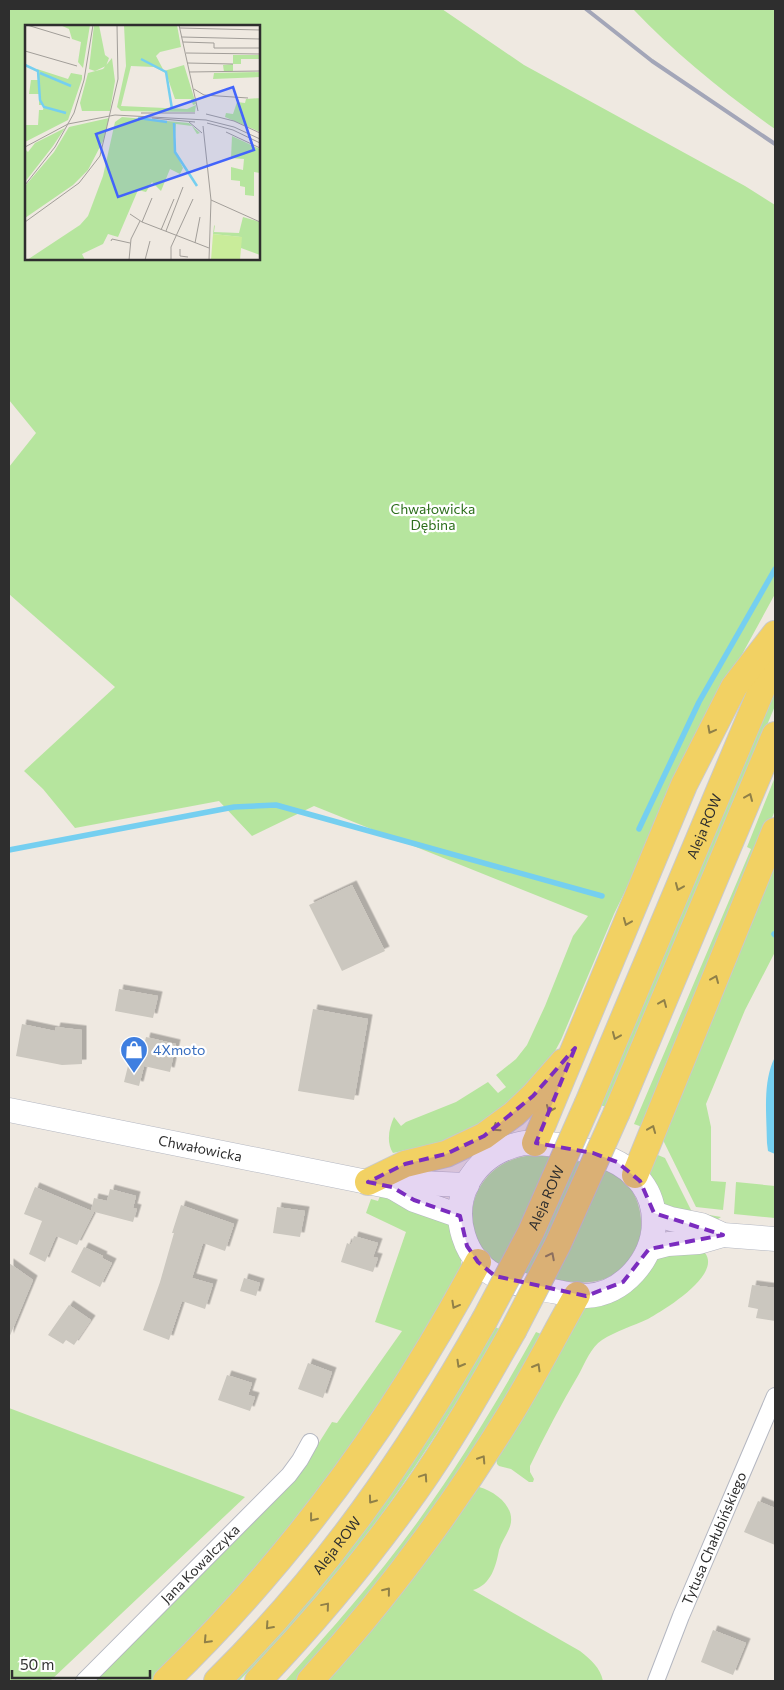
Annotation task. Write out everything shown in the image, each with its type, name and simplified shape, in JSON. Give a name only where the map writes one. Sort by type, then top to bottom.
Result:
[{"type":"main road","points":[[536,1143],[688,776],[734,687],[775,634]]},
{"type":"main road","name":"Aleja ROW","points":[[217,1681],[292,1600],[368,1506],[432,1412],[484,1321],[530,1232],[588,1103],[775,658]]},
{"type":"main road","points":[[258,1681],[334,1596],[410,1498],[468,1409],[513,1330],[558,1244],[616,1112],[775,735]]},
{"type":"main road","points":[[635,1175],[775,831]]},
{"type":"main road","points":[[380,1184],[404,1164],[446,1154],[484,1136],[514,1114],[533,1096],[575,1048]]},
{"type":"main road","name":"Chwałowicka","points":[[9,1110],[380,1184],[467,1185]]},
{"type":"main road","points":[[536,1143],[567,1147],[606,1157],[628,1168],[635,1175],[645,1189],[654,1212],[654,1230],[649,1249],[639,1267],[623,1282],[604,1292],[586,1296],[510,1282],[495,1276],[478,1262],[467,1246],[460,1216],[461,1201],[467,1185],[477,1169],[490,1157],[515,1145],[536,1143]]},
{"type":"main road","name":"Chwałowicka","points":[[380,1184],[414,1200],[460,1216]]},
{"type":"main road","points":[[654,1212],[671,1219],[701,1225],[723,1235],[775,1239]]},
{"type":"main road","points":[[649,1249],[668,1244],[699,1242],[723,1235]]},
{"type":"main road","points":[[166,1681],[253,1590],[334,1491],[415,1373],[478,1262]]},
{"type":"main road","points":[[310,1681],[396,1579],[460,1493],[513,1410],[578,1295]]},
{"type":"street","name":"Tytusa Chałubińskiego","points":[[656,1681],[681,1616],[775,1396]]},
{"type":"street","name":"Jana Kowalczyka","points":[[84,1681],[289,1475],[310,1442]]},
{"type":"highlighted area","points":[[575,1048],[536,1143],[593,1153],[617,1162],[640,1181],[654,1213],[723,1235],[649,1249],[623,1282],[586,1296],[495,1276],[478,1262],[467,1246],[460,1216],[414,1200],[392,1187],[368,1182],[405,1164],[446,1154],[484,1136],[533,1096]]},
{"type":"green space","name":"Chwałowicka Dębina","points":[[9,9],[442,9],[524,65],[745,186],[775,205],[775,594],[722,691],[614,914],[561,1040],[548,1064],[511,1100],[473,1128],[442,1142],[393,1153],[389,1140],[394,1117],[401,1126],[406,1122],[456,1102],[488,1082],[498,1093],[506,1087],[496,1075],[516,1059],[527,1045],[573,936],[588,916],[314,806],[252,836],[219,801],[75,828],[43,789],[24,771],[115,687],[9,594],[9,467],[36,433],[9,400]]},
{"type":"green space","points":[[633,9],[775,9],[775,129],[701,72],[666,42]]},
{"type":"green space","points":[[775,687],[775,706],[607,1107],[599,1105]]},
{"type":"green space","points":[[775,777],[775,810],[760,850],[645,1128],[634,1124],[751,849],[747,847]]},
{"type":"green space","points":[[775,857],[775,952],[745,1010],[706,1104],[711,1127],[711,1181],[726,1182],[723,1210],[696,1207],[662,1138]]},
{"type":"green space","points":[[653,1153],[665,1158],[692,1212],[721,1217],[715,1221],[664,1206],[657,1196],[649,1173]]},
{"type":"green space","points":[[535,1155],[583,1162],[599,1167],[626,1183],[635,1195],[641,1216],[640,1237],[628,1260],[618,1271],[594,1282],[566,1281],[510,1269],[498,1264],[488,1256],[478,1240],[473,1223],[473,1206],[478,1190],[487,1177],[500,1166],[516,1158]]},
{"type":"green space","points":[[736,1182],[775,1186],[775,1218],[734,1214]]},
{"type":"green space","points":[[380,1196],[434,1212],[449,1223],[461,1254],[461,1268],[414,1356],[284,1539],[167,1667],[152,1681],[91,1681],[315,1449],[332,1422],[337,1423],[402,1331],[375,1322],[406,1232],[366,1213],[371,1199],[378,1201]]},
{"type":"green space","points":[[668,1252],[705,1253],[708,1262],[706,1271],[689,1291],[666,1308],[648,1319],[619,1331],[598,1343],[547,1431],[530,1466],[530,1472],[534,1479],[533,1482],[529,1482],[511,1469],[499,1466],[496,1458],[579,1313]]},
{"type":"green space","points":[[494,1327],[500,1329],[473,1375],[430,1444],[384,1511],[314,1599],[277,1641],[239,1681],[230,1681]]},
{"type":"green space","points":[[536,1332],[546,1336],[446,1498],[299,1681],[285,1681],[371,1582],[419,1520],[480,1428]]},
{"type":"green space","points":[[9,1408],[245,1497],[50,1681],[9,1681]]},
{"type":"green space","points":[[479,1487],[493,1493],[504,1502],[511,1515],[511,1522],[500,1547],[492,1574],[484,1584],[473,1590],[580,1651],[597,1668],[603,1681],[322,1681],[477,1488]]},
{"type":"water","points":[[775,1057],[775,1154],[768,1151],[766,1111],[768,1077]]},
{"type":"building","points":[[352,885],[385,951],[342,971],[309,905]]},
{"type":"building","points":[[119,989],[158,996],[153,1018],[115,1011]]},
{"type":"building","points":[[313,1009],[368,1019],[354,1100],[298,1091]]},
{"type":"building","points":[[22,1024],[55,1031],[56,1027],[82,1030],[82,1064],[62,1065],[16,1056]]},
{"type":"building","points":[[146,1037],[176,1044],[170,1072],[144,1066],[139,1086],[124,1082],[129,1062],[139,1065]]},
{"type":"building","points":[[35,1187],[94,1212],[77,1245],[56,1236],[45,1262],[29,1254],[42,1221],[24,1214]]},
{"type":"building","points":[[110,1189],[136,1196],[133,1208],[137,1209],[133,1222],[91,1211],[94,1198],[107,1201]]},
{"type":"building","points":[[181,1205],[234,1224],[225,1251],[203,1243],[192,1278],[213,1284],[205,1309],[182,1301],[169,1340],[143,1330],[160,1282]]},
{"type":"building","points":[[277,1207],[305,1211],[300,1237],[273,1233]]},
{"type":"building","points":[[354,1236],[378,1243],[373,1257],[378,1258],[373,1272],[341,1262],[347,1243],[351,1245]]},
{"type":"building","points":[[84,1247],[103,1256],[102,1258],[112,1263],[100,1287],[71,1272]]},
{"type":"building","points":[[9,1263],[33,1280],[9,1338]]},
{"type":"building","points":[[244,1278],[260,1283],[256,1296],[240,1291]]},
{"type":"building","points":[[752,1285],[775,1288],[775,1321],[756,1318],[758,1309],[748,1307]]},
{"type":"building","points":[[69,1305],[91,1320],[74,1345],[66,1340],[63,1344],[48,1335]]},
{"type":"building","points":[[308,1363],[332,1372],[323,1398],[298,1389]]},
{"type":"building","points":[[227,1375],[252,1383],[248,1395],[255,1397],[250,1411],[218,1400]]},
{"type":"building","points":[[758,1501],[775,1508],[775,1545],[744,1532]]},
{"type":"building","points":[[713,1630],[746,1643],[733,1675],[701,1662]]},
{"type":"waterway","points":[[639,829],[699,702],[775,569]]},
{"type":"waterway","points":[[9,850],[234,807],[276,805],[602,896]]},
{"type":"railway","points":[[586,9],[652,61],[775,144]]},
{"type":"place","name":"4Xmoto","points":[[134,1074]]}]
